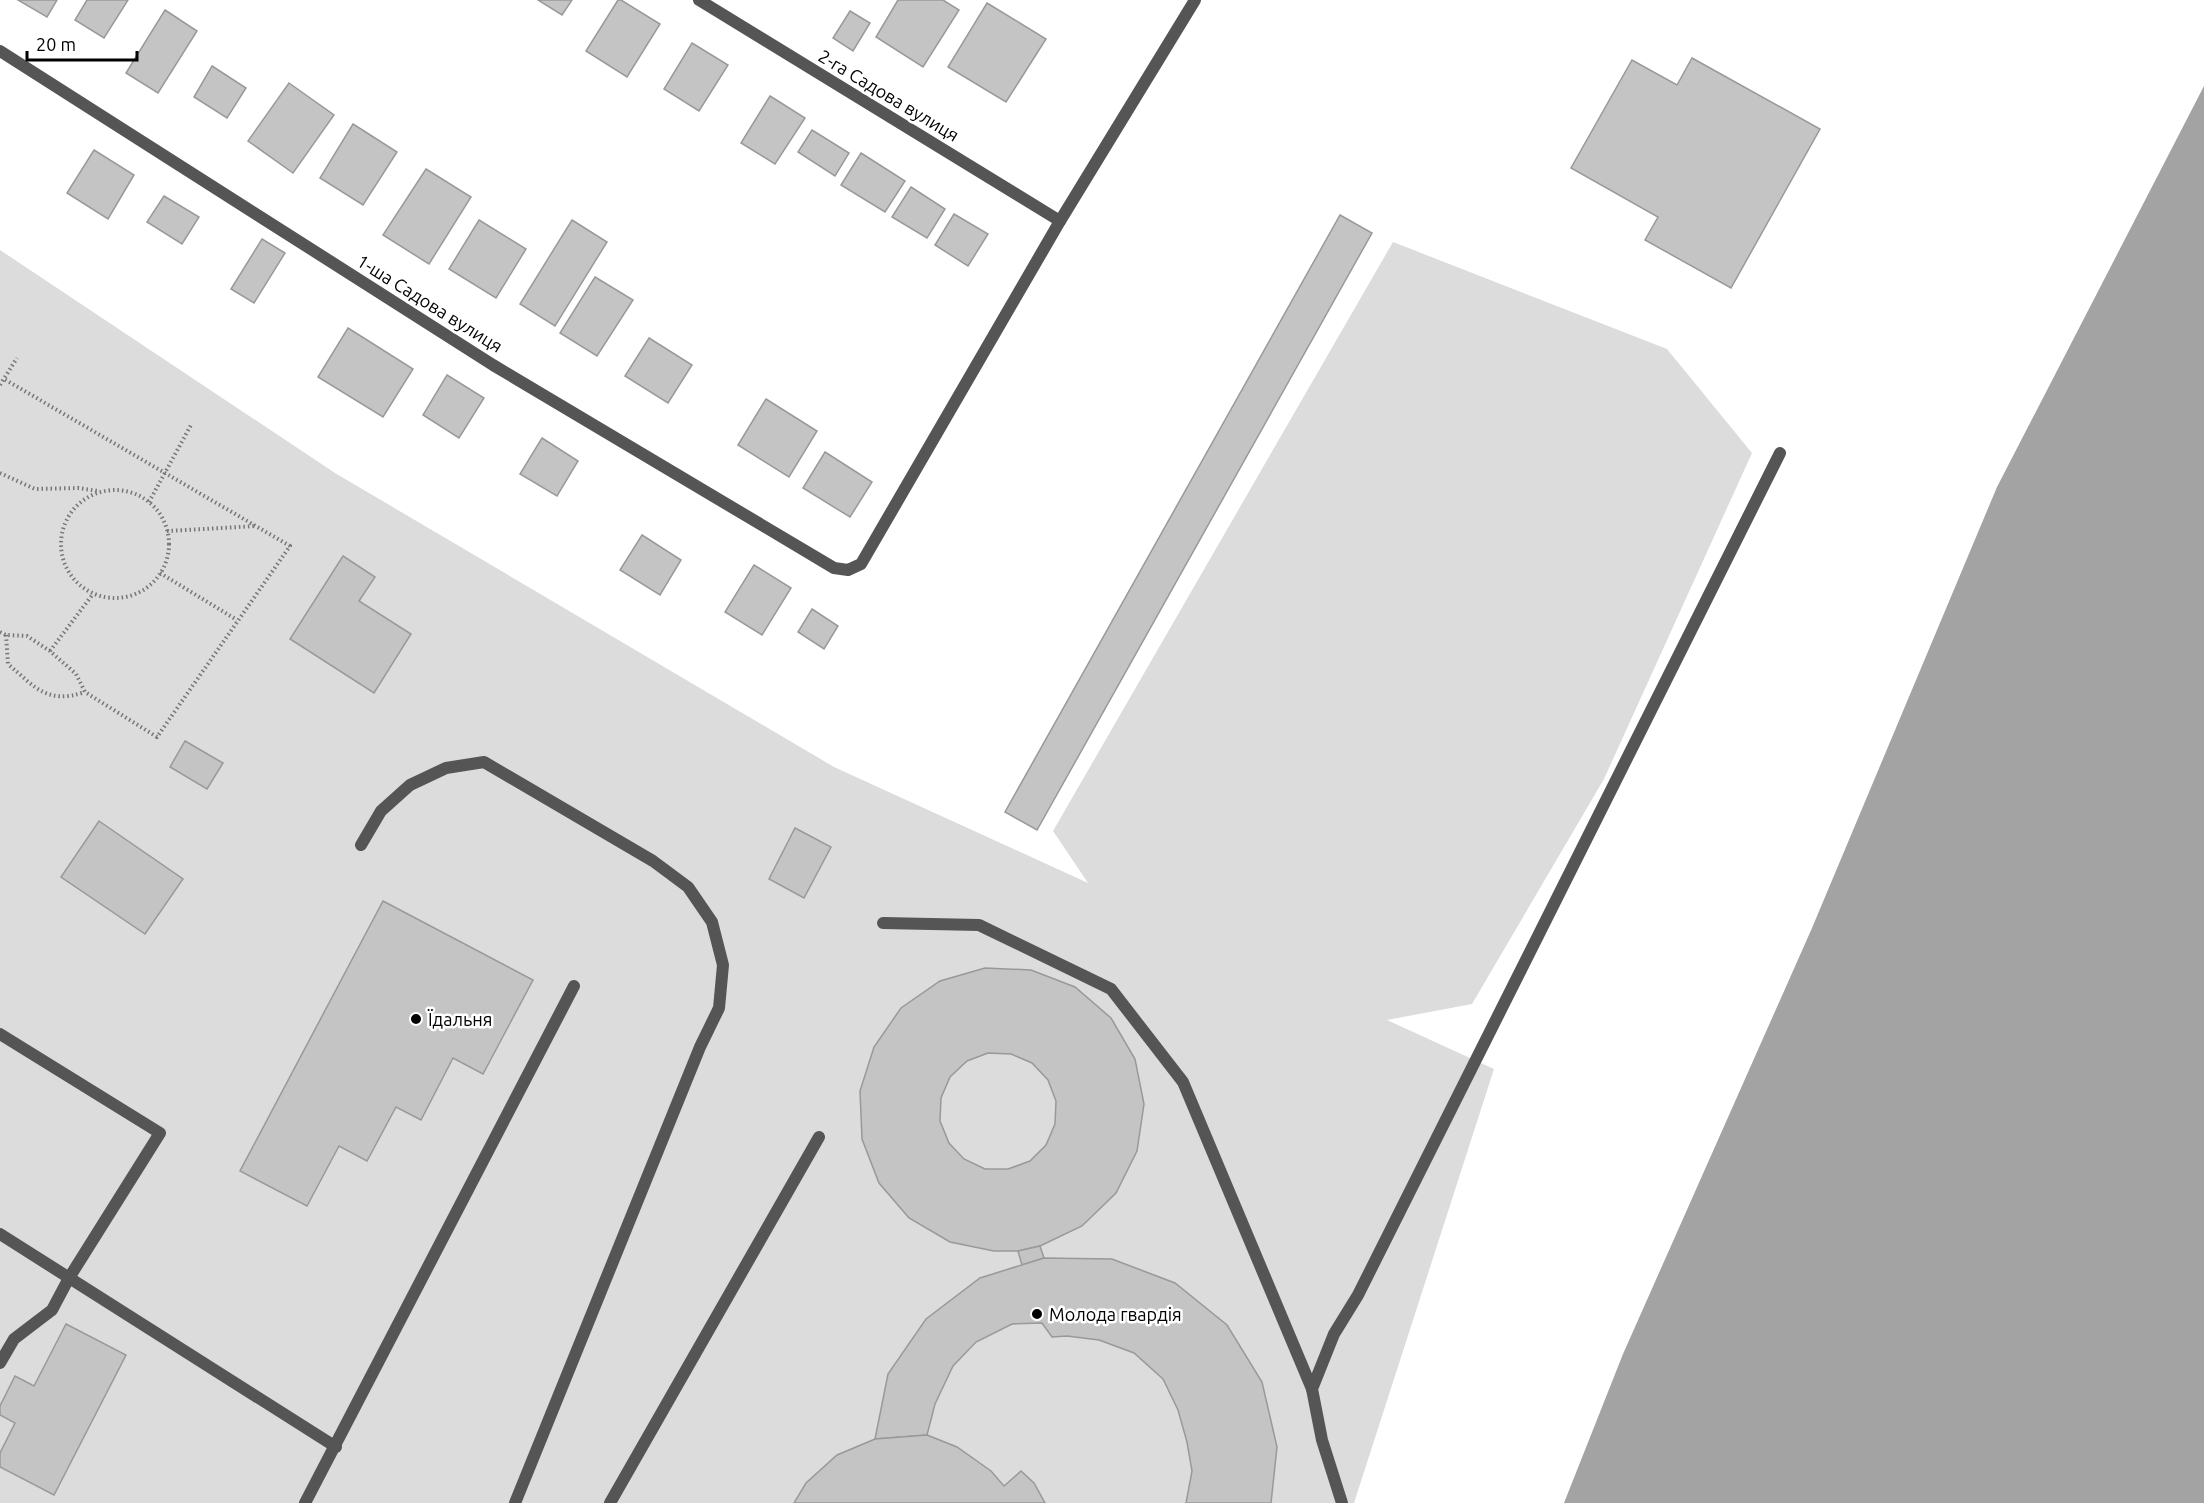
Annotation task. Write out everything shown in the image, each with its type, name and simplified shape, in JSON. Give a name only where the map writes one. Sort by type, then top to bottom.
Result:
[{"type":"street","name":"2-га Садова вулиця","points":[[699,0],[1060,222]]},
{"type":"street","points":[[1060,222],[1195,0]]},
{"type":"street","name":"1-ша Садова вулиця","points":[[0,51],[493,365],[834,568],[848,570],[861,564],[1060,222]]},
{"type":"street","points":[[1312,1389],[1334,1334],[1363,1284],[1780,453]]},
{"type":"street","points":[[361,845],[381,811],[410,785],[446,768],[484,762],[653,861],[688,887],[712,922],[723,964],[719,1008],[700,1047],[515,1503]]},
{"type":"street","points":[[883,923],[980,925],[1111,989],[1183,1082],[1312,1389],[1322,1440],[1342,1503]]},
{"type":"street","points":[[305,1503],[574,986]]},
{"type":"street","points":[[0,1034],[160,1133],[69,1278],[52,1310],[14,1339],[0,1364]]},
{"type":"street","points":[[610,1503],[819,1137]]},
{"type":"street","points":[[0,1234],[336,1447]]},
{"type":"path","points":[[0,385],[17,358]]},
{"type":"path","points":[[0,632],[6,635],[27,636],[50,651],[76,674],[85,692],[157,737],[290,546],[4,379]]},
{"type":"path","points":[[149,502],[191,425]]},
{"type":"path","points":[[0,473],[35,489],[79,488],[98,492],[121,490],[143,497],[149,502],[160,513],[167,531],[169,550],[160,573],[151,584],[135,594],[114,598],[93,594],[76,582],[64,564],[60,543],[65,522],[78,503],[98,492]]},
{"type":"path","points":[[167,531],[256,526]]},
{"type":"path","points":[[160,573],[237,620]]},
{"type":"path","points":[[50,651],[93,594]]},
{"type":"path","points":[[6,635],[8,664],[44,694],[68,698],[85,692]]},
{"type":"shaded area","points":[[2204,86],[2204,1503],[1564,1503],[1623,1354],[1812,928],[1997,487]]},
{"type":"shaded area","points":[[1393,242],[1667,349],[1752,453],[1604,779],[1472,1004],[1387,1020],[1494,1069],[1354,1503],[0,1503],[0,250],[335,473],[834,767],[1088,883],[1053,831]]},
{"type":"building","points":[[18,0],[57,0],[47,17]]},
{"type":"building","points":[[87,0],[128,0],[104,38],[75,20]]},
{"type":"building","points":[[538,0],[572,0],[562,15]]},
{"type":"building","points":[[618,0],[660,24],[627,77],[586,51]]},
{"type":"building","points":[[898,0],[943,0],[959,10],[923,67],[876,37]]},
{"type":"building","points":[[987,3],[1046,39],[1006,102],[948,67]]},
{"type":"building","points":[[165,10],[197,31],[158,93],[126,73]]},
{"type":"building","points":[[850,11],[870,23],[853,51],[833,38]]},
{"type":"building","points":[[692,43],[728,65],[699,111],[664,89]]},
{"type":"building","points":[[1692,58],[1820,129],[1731,288],[1645,240],[1658,217],[1571,168],[1632,60],[1677,85]]},
{"type":"building","points":[[212,66],[246,88],[227,118],[194,97]]},
{"type":"building","points":[[289,83],[334,115],[293,173],[248,141]]},
{"type":"building","points":[[770,96],[805,118],[775,164],[741,143]]},
{"type":"building","points":[[353,124],[397,152],[363,205],[320,178]]},
{"type":"building","points":[[812,130],[849,153],[835,176],[798,152]]},
{"type":"building","points":[[94,150],[134,175],[108,219],[67,193]]},
{"type":"building","points":[[861,153],[905,181],[885,212],[841,185]]},
{"type":"building","points":[[426,169],[471,197],[429,264],[383,235]]},
{"type":"building","points":[[911,187],[945,209],[927,238],[892,217]]},
{"type":"building","points":[[164,196],[199,217],[182,244],[147,222]]},
{"type":"building","points":[[954,214],[988,234],[968,266],[935,245]]},
{"type":"building","points":[[1340,215],[1372,233],[1037,830],[1005,812]]},
{"type":"building","points":[[479,220],[526,249],[496,298],[449,269]]},
{"type":"building","points":[[572,220],[607,242],[555,326],[520,304]]},
{"type":"building","points":[[262,239],[285,253],[254,303],[231,289]]},
{"type":"building","points":[[595,277],[633,300],[597,356],[560,333]]},
{"type":"building","points":[[348,328],[413,369],[383,417],[318,377]]},
{"type":"building","points":[[649,338],[692,365],[668,403],[625,376]]},
{"type":"building","points":[[447,375],[484,398],[459,438],[423,415]]},
{"type":"building","points":[[766,399],[817,431],[789,477],[738,445]]},
{"type":"building","points":[[542,438],[578,461],[557,496],[520,474]]},
{"type":"building","points":[[825,452],[872,482],[850,517],[803,488]]},
{"type":"building","points":[[642,535],[681,560],[660,595],[620,570]]},
{"type":"building","points":[[343,556],[375,577],[359,601],[411,634],[374,693],[290,639]]},
{"type":"building","points":[[754,565],[791,588],[762,635],[725,612]]},
{"type":"building","points":[[812,609],[838,626],[824,649],[798,632]]},
{"type":"building","points":[[185,741],[223,763],[207,789],[170,767]]},
{"type":"building","points":[[99,821],[183,879],[145,934],[61,877]]},
{"type":"building","points":[[795,828],[831,847],[804,898],[769,879]]},
{"type":"building","name":"Їдальня","points":[[383,901],[533,980],[483,1074],[453,1058],[421,1120],[396,1107],[367,1161],[339,1146],[307,1206],[240,1171]]},
{"type":"building","points":[[985,968],[1031,970],[1075,987],[1111,1018],[1135,1059],[1144,1104],[1137,1151],[1116,1193],[1082,1226],[1040,1246],[1018,1251],[994,1251],[950,1242],[909,1218],[879,1183],[862,1139],[860,1091],[874,1047],[901,1008],[940,981]],"holes":[[[988,1053],[1011,1054],[1032,1063],[1048,1080],[1056,1101],[1055,1124],[1046,1145],[1030,1161],[1008,1169],[985,1169],[964,1159],[949,1143],[940,1121],[941,1098],[950,1077],[967,1061]]]},
{"type":"building","points":[[1040,1246],[1044,1258],[1022,1265],[1018,1251]]},
{"type":"building","points":[[1044,1258],[1112,1259],[1175,1283],[1227,1325],[1262,1382],[1277,1447],[1271,1503],[1186,1503],[1192,1471],[1187,1442],[1178,1410],[1163,1379],[1134,1353],[1099,1340],[1067,1336],[1052,1337],[1042,1323],[1012,1324],[976,1342],[953,1366],[935,1404],[927,1435],[875,1439],[888,1374],[926,1319],[980,1278]]},
{"type":"building","points":[[66,1324],[126,1355],[54,1495],[0,1467],[0,1453],[15,1423],[0,1415],[0,1406],[15,1376],[34,1386]]},
{"type":"building","points":[[927,1435],[957,1447],[991,1471],[1004,1486],[1021,1471],[1034,1483],[1045,1503],[794,1503],[806,1483],[837,1455],[875,1439]]},
{"type":"place","name":"Їдальня","points":[[416,1019]]},
{"type":"place","name":"Молода гвардія","points":[[1037,1314]]}]
